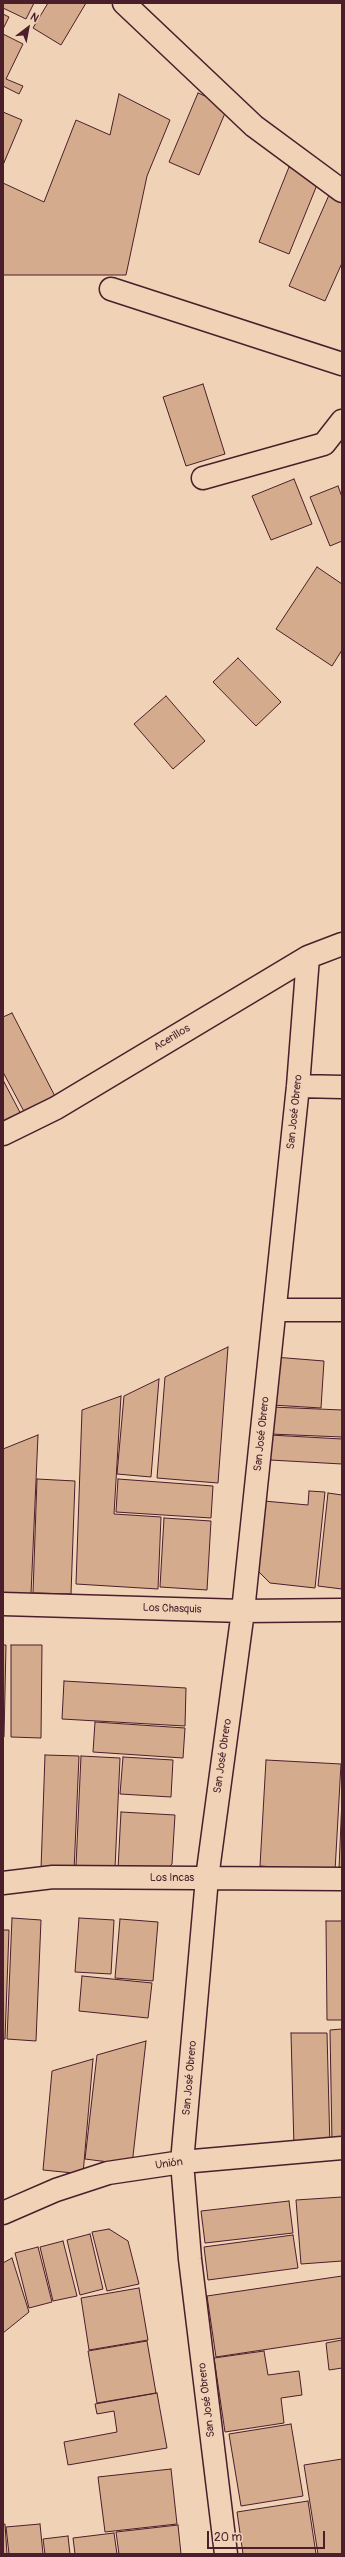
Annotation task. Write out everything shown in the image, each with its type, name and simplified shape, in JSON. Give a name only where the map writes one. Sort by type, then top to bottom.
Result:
[{"type":"street","points":[[124,3],[254,126],[342,191]]},
{"type":"street","points":[[111,289],[342,364]]},
{"type":"street","points":[[203,478],[324,444],[342,421]]},
{"type":"street","name":"Acerillos","points":[[3,1134],[56,1108],[308,957],[342,944]]},
{"type":"street","name":"San José Obrero","points":[[226,2554],[190,2259],[182,2162],[207,1878],[243,1611],[298,1086],[308,957]]},
{"type":"street","points":[[298,1086],[342,1087]]},
{"type":"street","points":[[275,1310],[342,1310]]},
{"type":"street","name":"Los Chasquis","points":[[3,1604],[243,1611],[342,1610]]},
{"type":"street","name":"Los Incas","points":[[3,1883],[53,1877],[342,1879]]},
{"type":"street","name":"Unión","points":[[3,2212],[56,2190],[108,2173],[182,2162],[342,2148]]},
{"type":"building","points":[[3,3],[34,3],[26,19],[3,8]]},
{"type":"building","points":[[48,3],[86,3],[61,45],[33,28]]},
{"type":"building","points":[[3,14],[9,17],[3,29]]},
{"type":"building","points":[[3,34],[23,44],[6,79],[23,86],[19,94],[3,86]]},
{"type":"building","points":[[198,93],[228,106],[199,175],[169,162]]},
{"type":"building","points":[[119,94],[170,120],[147,176],[126,275],[3,275],[3,183],[44,202],[76,120],[110,135]]},
{"type":"building","points":[[3,112],[22,120],[3,165]]},
{"type":"building","points":[[289,167],[319,180],[289,254],[259,242]]},
{"type":"building","points":[[329,195],[342,201],[342,263],[325,301],[289,286]]},
{"type":"building","points":[[203,384],[225,454],[186,466],[163,397]]},
{"type":"building","points":[[294,479],[312,524],[271,540],[252,496]]},
{"type":"building","points":[[338,486],[342,497],[342,541],[330,546],[310,497]]},
{"type":"building","points":[[317,567],[342,584],[342,650],[332,666],[276,629]]},
{"type":"building","points":[[238,658],[281,702],[256,726],[213,682]]},
{"type":"building","points":[[166,696],[205,741],[173,769],[134,724]]},
{"type":"building","points":[[12,1013],[59,1104],[28,1119],[3,1072],[3,1017]]},
{"type":"building","points":[[3,1080],[24,1120],[3,1131]]},
{"type":"building","points":[[228,1347],[218,1483],[157,1478],[165,1377]]},
{"type":"building","points":[[274,1357],[324,1361],[321,1408],[272,1405]]},
{"type":"building","points":[[159,1379],[151,1477],[117,1474],[124,1396]]},
{"type":"building","points":[[121,1396],[114,1514],[161,1517],[158,1589],[76,1584],[82,1410]]},
{"type":"building","points":[[271,1407],[342,1410],[342,1437],[270,1434]]},
{"type":"building","points":[[38,1435],[31,1594],[3,1594],[3,1449]]},
{"type":"building","points":[[270,1435],[342,1439],[342,1464],[270,1460]]},
{"type":"building","points":[[37,1479],[75,1481],[71,1594],[33,1593]]},
{"type":"building","points":[[118,1479],[213,1486],[211,1518],[116,1512]]},
{"type":"building","points":[[309,1491],[325,1492],[315,1588],[270,1583],[258,1571],[264,1501],[308,1505]]},
{"type":"building","points":[[328,1493],[342,1495],[342,1589],[318,1586]]},
{"type":"building","points":[[164,1518],[211,1521],[207,1590],[160,1587]]},
{"type":"building","points":[[3,1645],[6,1645],[4,1737],[3,1737]]},
{"type":"building","points":[[11,1645],[42,1645],[41,1738],[11,1737]]},
{"type":"building","points":[[64,1681],[186,1688],[185,1726],[62,1719]]},
{"type":"building","points":[[95,1722],[185,1728],[183,1758],[93,1752]]},
{"type":"building","points":[[45,1755],[79,1756],[74,1871],[41,1869]]},
{"type":"building","points":[[81,1756],[120,1758],[115,1868],[76,1866]]},
{"type":"building","points":[[123,1757],[173,1760],[171,1797],[120,1794]]},
{"type":"building","points":[[266,1760],[341,1764],[335,1871],[260,1866]]},
{"type":"building","points":[[342,1798],[342,1869],[339,1869]]},
{"type":"building","points":[[121,1812],[175,1815],[172,1864],[165,1871],[118,1869]]},
{"type":"building","points":[[12,1918],[41,1920],[36,2041],[7,2039]]},
{"type":"building","points":[[79,1918],[114,1920],[111,1974],[75,1972]]},
{"type":"building","points":[[120,1919],[158,1922],[153,1981],[115,1978]]},
{"type":"building","points":[[326,1921],[342,1921],[342,2020],[327,2020]]},
{"type":"building","points":[[3,1930],[9,1930],[5,2039],[3,2039]]},
{"type":"building","points":[[82,1976],[152,1983],[148,2018],[79,2011]]},
{"type":"building","points":[[342,2029],[342,2142],[332,2142],[330,2030]]},
{"type":"building","points":[[291,2033],[327,2033],[330,2148],[294,2148]]},
{"type":"building","points":[[146,2041],[132,2165],[85,2159],[97,2055]]},
{"type":"building","points":[[93,2059],[83,2174],[43,2170],[52,2071]]},
{"type":"building","points":[[342,2197],[342,2261],[301,2264],[296,2200]]},
{"type":"building","points":[[289,2201],[293,2233],[205,2243],[201,2211]]},
{"type":"building","points":[[109,2229],[128,2241],[139,2284],[107,2291],[92,2232]]},
{"type":"building","points":[[90,2234],[103,2289],[80,2295],[67,2240]]},
{"type":"building","points":[[293,2235],[298,2268],[208,2280],[204,2247]]},
{"type":"building","points":[[63,2241],[77,2296],[53,2301],[40,2247]]},
{"type":"building","points":[[38,2247],[52,2302],[29,2308],[15,2253]]},
{"type":"building","points":[[12,2258],[29,2312],[3,2333],[3,2263]]},
{"type":"building","points":[[342,2276],[342,2338],[216,2357],[207,2296]]},
{"type":"building","points":[[139,2288],[148,2340],[89,2350],[81,2298]]},
{"type":"building","points":[[342,2340],[342,2368],[329,2370],[326,2343]]},
{"type":"building","points":[[147,2341],[156,2393],[97,2403],[88,2351]]},
{"type":"building","points":[[264,2351],[268,2375],[299,2371],[302,2395],[281,2398],[284,2423],[225,2432],[214,2358]]},
{"type":"building","points":[[157,2393],[167,2448],[68,2465],[64,2442],[117,2432],[114,2411],[97,2414],[95,2404]]},
{"type":"building","points":[[291,2424],[303,2496],[241,2506],[229,2434]]},
{"type":"building","points":[[342,2459],[342,2554],[318,2554],[304,2465]]},
{"type":"building","points":[[171,2469],[177,2524],[105,2532],[98,2477]]},
{"type":"building","points":[[308,2501],[316,2554],[243,2554],[237,2512]]},
{"type":"building","points":[[3,2524],[5,2524],[7,2554],[3,2554]]},
{"type":"building","points":[[40,2524],[43,2554],[9,2554],[6,2527]]},
{"type":"building","points":[[178,2525],[181,2554],[119,2554],[116,2532]]},
{"type":"building","points":[[114,2533],[117,2554],[75,2554],[73,2538]]},
{"type":"building","points":[[68,2536],[70,2554],[45,2554],[43,2539]]}]
